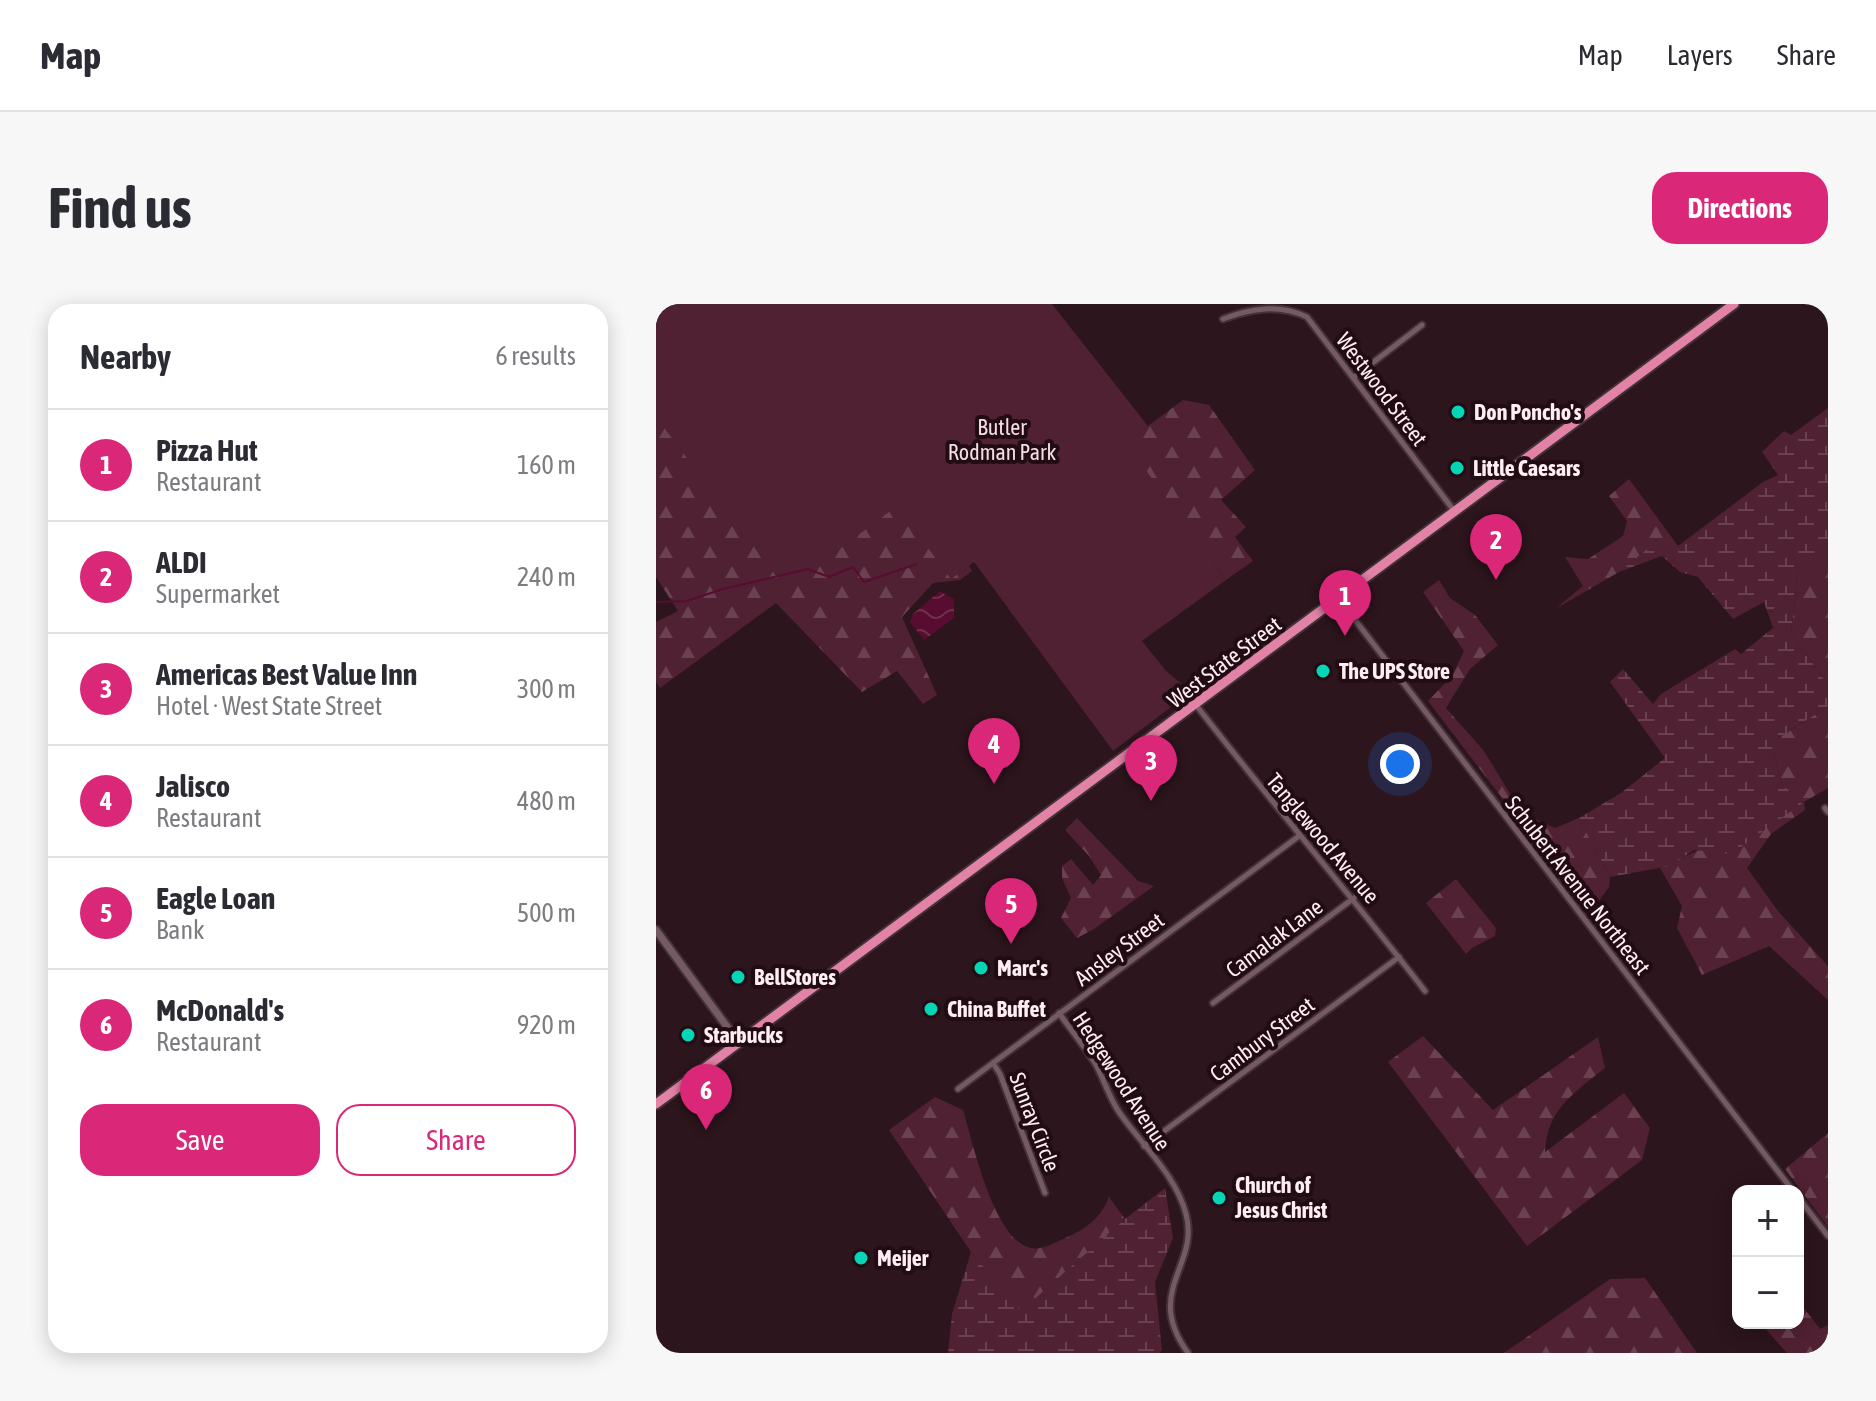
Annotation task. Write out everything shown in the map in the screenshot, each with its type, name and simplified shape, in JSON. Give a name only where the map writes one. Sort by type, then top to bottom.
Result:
[{"type":"highway","name":"West State Street","points":[[656,1104],[1734,304]]},
{"type":"street","name":"Westwood Street","points":[[1223,319],[1267,306],[1292,309],[1307,317],[1455,513]]},
{"type":"street","points":[[1354,377],[1422,325]]},
{"type":"street","name":"Schubert Avenue Northeast","points":[[1339,599],[1788,1185]]},
{"type":"street","name":"Tanglewood Avenue","points":[[1196,705],[1299,836],[1354,898],[1425,991]]},
{"type":"street","name":"Ansley Street","points":[[958,1089],[1299,836]]},
{"type":"street","name":"Camalak Lane","points":[[1213,1003],[1354,898]]},
{"type":"street","points":[[656,930],[739,1043]]},
{"type":"street","name":"Cambury Street","points":[[1144,1146],[1399,957]]},
{"type":"street","name":"Hedgewood Avenue","points":[[1059,1013],[1091,1057],[1115,1106],[1180,1196],[1188,1221],[1185,1250],[1170,1299],[1173,1324],[1188,1353]]},
{"type":"street","name":"Sunray Circle","points":[[993,1063],[1000,1074],[1045,1193]]},
{"type":"street","points":[[1804,1205],[1828,1236]]},
{"type":"green space","points":[[656,304],[961,550],[972,571],[960,580],[933,583],[902,617],[937,695],[923,704],[897,671],[862,692],[776,603],[660,688],[656,682],[656,622],[678,611],[656,577]]},
{"type":"green space","name":"Butler Rodman Park","points":[[656,304],[1052,304],[1148,426],[1126,443],[1226,580],[1142,641],[1166,671],[1191,692],[1113,751],[974,562],[951,579],[897,506],[786,589],[656,417]]},
{"type":"green space","points":[[1183,400],[1209,405],[1255,470],[1221,500],[1246,527],[1235,537],[1253,561],[1226,580],[1125,443]]},
{"type":"green space","points":[[1828,408],[1828,554],[1798,572],[1791,633],[1828,685],[1828,706],[1771,743],[1782,785],[1804,802],[1731,854],[1694,850],[1670,866],[1610,877],[1579,818],[1621,793],[1665,758],[1610,682],[1623,669],[1653,704],[1661,694],[1735,649],[1741,654],[1773,628],[1764,602],[1733,619],[1698,577],[1680,572],[1662,556],[1619,572],[1651,546],[1678,546],[1763,482],[1778,475],[1762,452],[1784,431],[1791,435]]},
{"type":"green space","points":[[1629,479],[1678,546],[1651,547],[1619,572],[1555,609],[1583,586],[1565,557],[1588,559],[1623,536],[1627,521],[1609,496]]},
{"type":"green space","points":[[1827,553],[1828,685],[1791,633],[1798,572]]},
{"type":"green space","points":[[1439,580],[1450,598],[1475,615],[1498,645],[1470,669],[1446,708],[1484,751],[1521,812],[1555,828],[1579,818],[1610,877],[1609,887],[1590,913],[1428,701],[1452,676],[1464,651],[1423,592]]},
{"type":"green space","points":[[1828,706],[1828,788],[1804,802],[1805,810],[1771,834],[1747,868],[1778,911],[1828,966],[1828,1000],[1769,946],[1702,975],[1677,928],[1682,906],[1660,868],[1803,802],[1782,785],[1771,743]]},
{"type":"green space","points":[[1077,818],[1138,881],[1154,886],[1077,938],[1061,918],[1071,898],[1062,878],[1062,866],[1071,859],[1093,885],[1101,875],[1089,856],[1065,830]]},
{"type":"green space","points":[[1456,879],[1496,928],[1495,936],[1466,954],[1426,903]]},
{"type":"green space","points":[[1423,1036],[1493,1110],[1598,1037],[1605,1068],[1564,1103],[1551,1124],[1545,1152],[1624,1093],[1650,1128],[1642,1160],[1527,1246],[1388,1062]]},
{"type":"green space","points":[[935,1097],[963,1110],[987,1189],[1006,1228],[1018,1241],[1031,1248],[1039,1248],[1069,1236],[1096,1219],[1109,1197],[1125,1219],[1021,1312],[971,1252],[889,1130]]},
{"type":"green space","points":[[1828,1133],[1828,1227],[1804,1195],[1804,1185],[1797,1185],[1785,1169]]},
{"type":"green space","points":[[1165,1188],[1173,1238],[1155,1282],[1162,1350],[1159,1353],[948,1353],[952,1314],[971,1252],[1021,1311],[1125,1219]]},
{"type":"green space","points":[[1645,1278],[1697,1353],[1504,1353],[1610,1279]]},
{"type":"green space","points":[[1804,1308],[1820,1329],[1828,1325],[1828,1347],[1819,1353],[1787,1353],[1766,1329],[1804,1329]]},
{"type":"water","points":[[940,591],[954,599],[954,618],[924,640],[910,622],[913,614]]},
{"type":"waterway","points":[[656,602],[687,601],[808,569],[829,577],[853,567],[864,582],[917,564]]},
{"type":"place","name":"Don Poncho's","points":[[1458,412]]},
{"type":"place","name":"Little Caesars","points":[[1457,468]]},
{"type":"place","name":"ALDI","points":[[1496,580]]},
{"type":"place","name":"Pizza Hut","points":[[1345,636]]},
{"type":"place","name":"The UPS Store","points":[[1323,671]]},
{"type":"place","name":"Jalisco","points":[[994,784]]},
{"type":"place","name":"Americas Best Value Inn","points":[[1151,801]]},
{"type":"place","name":"Eagle Loan","points":[[1011,944]]},
{"type":"place","name":"Marc's","points":[[981,968]]},
{"type":"place","name":"BellStores","points":[[738,977]]},
{"type":"place","name":"China Buffet","points":[[931,1009]]},
{"type":"place","name":"Starbucks","points":[[688,1035]]},
{"type":"place","name":"McDonald's","points":[[706,1130]]},
{"type":"place","name":"Church of Jesus Christ","points":[[1219,1198]]},
{"type":"place","name":"Meijer","points":[[861,1258]]}]
